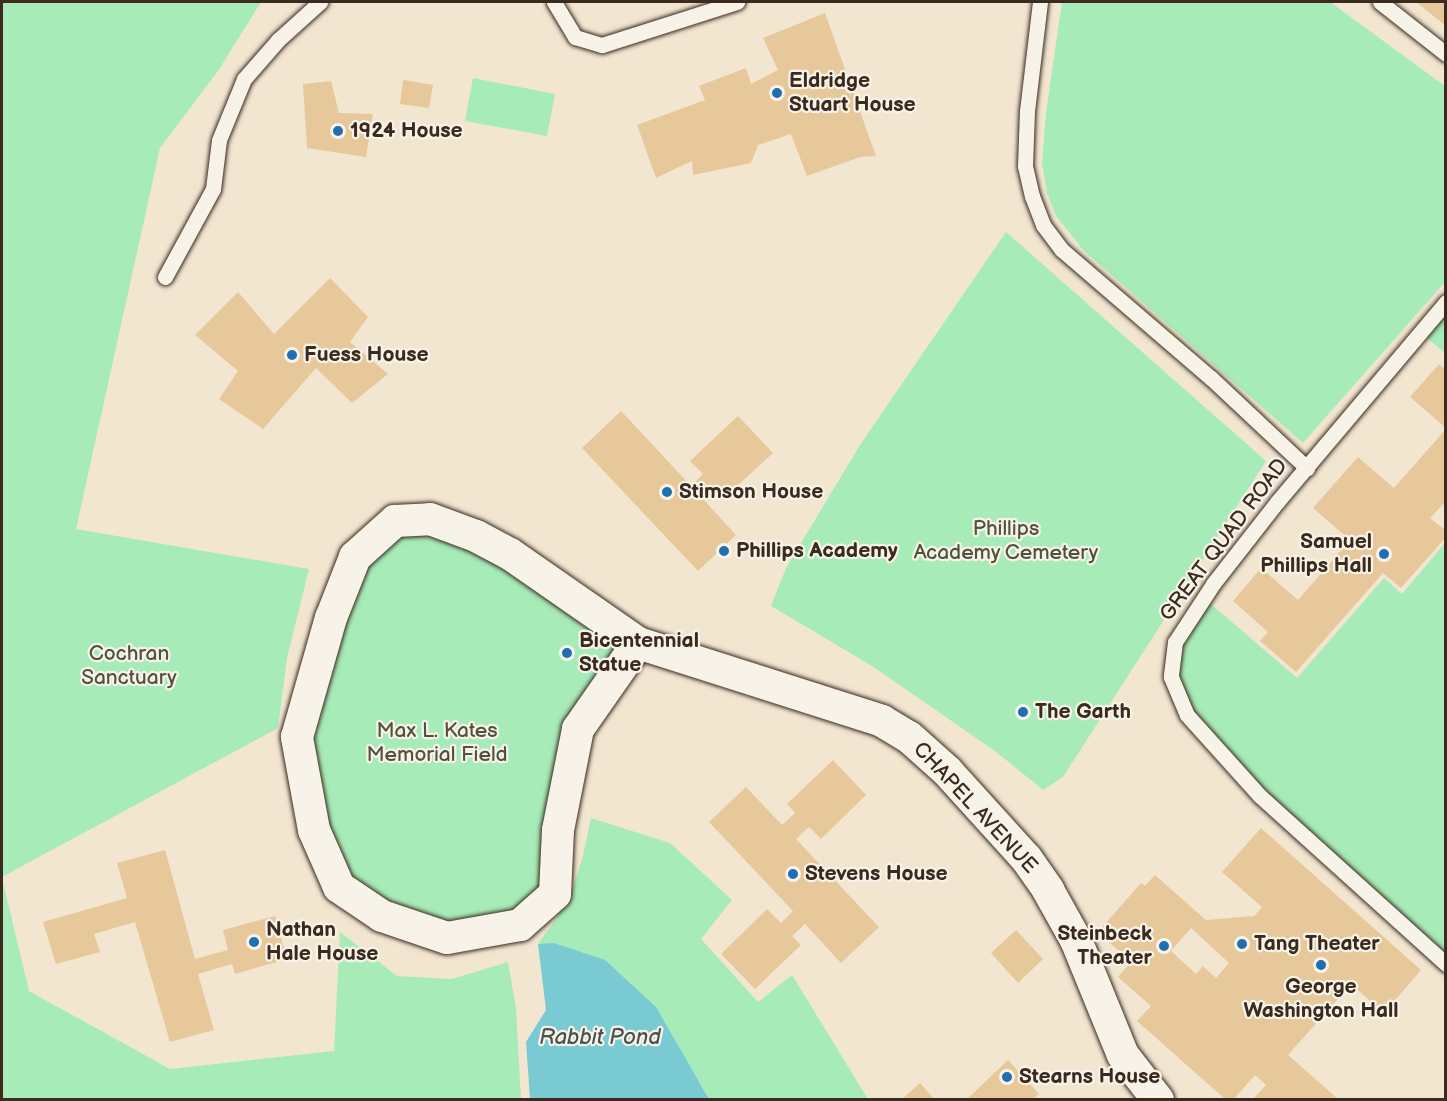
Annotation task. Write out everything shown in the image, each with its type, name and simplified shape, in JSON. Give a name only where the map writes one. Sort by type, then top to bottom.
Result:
[{"type":"street","name":"CHAPEL AVENUE","points":[[638,643],[578,729],[558,830],[555,894],[520,925],[447,938],[382,916],[339,886],[314,830],[297,737],[331,618],[356,557],[394,521],[430,519],[476,536],[510,554],[638,643],[882,721],[909,737],[947,771],[1026,858],[1048,890],[1076,940],[1123,1055],[1158,1100]]},
{"type":"lane","points":[[165,277],[213,189],[219,140],[244,79],[278,40],[320,2]]},
{"type":"lane","points":[[554,2],[575,37],[602,45],[737,2]]},
{"type":"lane","name":"GREAT QUAD ROAD","points":[[1040,2],[1027,111],[1025,166],[1032,196],[1044,225],[1062,250],[1211,378],[1307,468],[1277,502],[1191,616],[1175,642],[1171,678],[1187,716],[1260,796],[1446,964]]},
{"type":"lane","points":[[1380,2],[1446,54]]},
{"type":"lane","points":[[1307,468],[1446,302]]},
{"type":"green space","name":"Cochran Sanctuary","points":[[2,2],[261,2],[218,71],[160,148],[76,529],[309,569],[287,658],[278,728],[2,877]]},
{"type":"green space","points":[[1062,2],[1330,2],[1445,86],[1445,282],[1303,443],[1084,251],[1056,216],[1047,193],[1042,163],[1046,113]]},
{"type":"green space","points":[[473,78],[555,94],[547,136],[465,121]]},
{"type":"green space","name":"Phillips Academy Cemetery","points":[[1006,232],[1266,461],[1063,777],[1043,790],[995,751],[872,666],[771,606],[786,568],[860,445]]},
{"type":"green space","points":[[1445,302],[1445,353],[1420,332]]},
{"type":"green space","name":"Max L. Kates Memorial Field","points":[[430,519],[638,643],[578,729],[555,894],[447,938],[339,887],[297,737],[355,557]]},
{"type":"green space","points":[[1445,543],[1445,964],[1260,796],[1187,715],[1171,677],[1175,642],[1205,599],[1297,678],[1384,578],[1402,594]]},
{"type":"green space","points":[[591,818],[670,843],[732,900],[701,939],[758,1002],[792,975],[868,1099],[709,1099],[699,1081],[538,944],[556,919],[572,890],[583,856]]},
{"type":"green space","points":[[2,878],[29,991],[170,1069],[334,1051],[340,932],[397,976],[452,979],[508,962],[516,1008],[521,1099],[2,1099]]},
{"type":"water","name":"Rabbit Pond","points":[[554,943],[605,960],[656,1007],[709,1099],[530,1099],[526,1042],[546,1010],[538,944]]},
{"type":"building","points":[[1416,2],[1446,2],[1446,26]]},
{"type":"building","name":"Eldridge Stuart House","points":[[825,13],[876,156],[860,157],[807,176],[791,134],[758,145],[751,163],[693,175],[692,161],[656,178],[637,125],[705,100],[699,86],[746,68],[751,84],[778,70],[763,38]]},
{"type":"building","points":[[403,80],[433,85],[429,108],[400,104]]},
{"type":"building","name":"1924 House","points":[[331,81],[339,113],[373,114],[366,157],[307,148],[303,84]]},
{"type":"building","name":"Fuess House","points":[[330,278],[368,317],[350,342],[388,374],[352,403],[316,368],[263,429],[219,399],[238,371],[195,335],[238,292],[274,334]]},
{"type":"building","points":[[1439,364],[1446,370],[1446,428],[1410,397]]},
{"type":"building","name":"Stimson House","points":[[621,411],[691,486],[703,474],[690,461],[738,416],[773,453],[725,497],[716,487],[703,499],[736,535],[698,571],[582,448]]},
{"type":"building","name":"Samuel Phillips Hall","points":[[1446,429],[1446,501],[1430,518],[1446,531],[1446,537],[1401,588],[1383,573],[1296,672],[1260,641],[1268,632],[1233,601],[1261,568],[1298,600],[1350,540],[1313,508],[1358,457],[1394,488]]},
{"type":"building","name":"Stevens House","points":[[833,760],[866,795],[821,839],[809,827],[796,839],[879,927],[841,963],[805,924],[792,936],[801,945],[755,989],[721,954],[767,909],[781,923],[793,911],[709,822],[746,787],[782,825],[795,813],[787,804]]},
{"type":"building","name":"George Washington Hall","points":[[1261,828],[1421,970],[1384,1013],[1351,984],[1288,1055],[1339,1100],[1252,1100],[1266,1085],[1255,1075],[1233,1100],[1226,1100],[1137,1021],[1151,1006],[1118,977],[1131,962],[1098,932],[1141,883],[1145,886],[1155,875],[1206,920],[1254,916],[1262,907],[1222,872]],"holes":[[[1191,928],[1229,963],[1216,978],[1203,966],[1196,974],[1171,951]]]},
{"type":"building","name":"Nathan Hale House","points":[[165,850],[195,959],[228,950],[223,930],[275,916],[287,959],[235,974],[232,964],[198,974],[214,1030],[170,1042],[135,922],[94,934],[100,952],[56,964],[43,922],[127,898],[117,863]]},
{"type":"building","points":[[1016,930],[1043,959],[1018,983],[991,953]]},
{"type":"building","name":"Stearns House","points":[[1008,1060],[1039,1094],[1032,1100],[966,1100]]},
{"type":"building","points":[[920,1083],[935,1100],[901,1100]]},
{"type":"place","name":"Eldridge Stuart House","points":[[777,93]]},
{"type":"place","name":"1924 House","points":[[338,131]]},
{"type":"place","name":"Fuess House","points":[[292,355]]},
{"type":"place","name":"Stimson House","points":[[667,492]]},
{"type":"place","name":"Phillips Academy","points":[[724,551]]},
{"type":"place","name":"Samuel Phillips Hall","points":[[1384,554]]},
{"type":"place","name":"Bicentennial Statue","points":[[567,653]]},
{"type":"place","name":"The Garth","points":[[1023,712]]},
{"type":"place","name":"Stevens House","points":[[793,874]]},
{"type":"place","name":"Nathan Hale House","points":[[254,942]]},
{"type":"place","name":"Tang Theater","points":[[1242,944]]},
{"type":"place","name":"Steinbeck Theater","points":[[1164,946]]},
{"type":"place","name":"George Washington Hall","points":[[1321,965]]},
{"type":"place","name":"Stearns House","points":[[1007,1077]]}]
